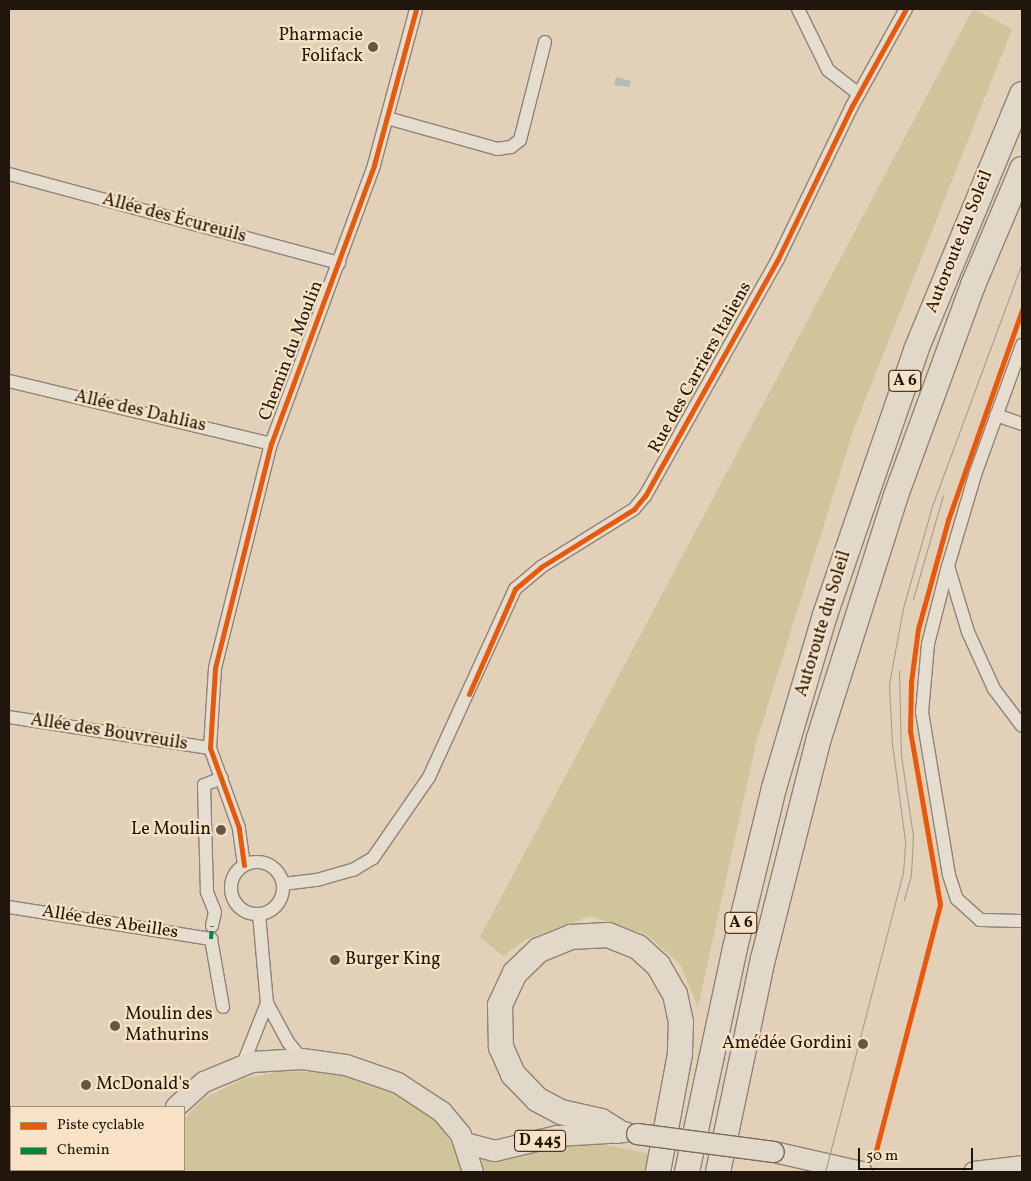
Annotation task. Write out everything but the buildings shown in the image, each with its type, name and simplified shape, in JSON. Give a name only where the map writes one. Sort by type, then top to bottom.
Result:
[{"type":"highway","name":"Autoroute du Soleil","points":[[687,1172],[735,948],[774,788],[825,615],[916,350],[1022,94]]},
{"type":"highway","name":"Autoroute du Soleil","points":[[718,1172],[763,959],[819,738],[894,498],[970,293],[1022,169]]},
{"type":"highway","points":[[627,1132],[601,1121],[567,1114],[537,1099],[513,1074],[501,1047],[500,1005],[515,974],[539,950],[571,937],[608,935],[633,945],[658,965],[674,994],[681,1022],[680,1054],[658,1172]]},
{"type":"main road","points":[[177,1106],[204,1082],[243,1064],[302,1059],[364,1069],[398,1083],[442,1112],[465,1143],[474,1172]]},
{"type":"main road","name":"D 445","points":[[465,1143],[495,1151],[557,1136],[627,1132],[774,1152],[862,1172]]},
{"type":"main road","points":[[774,1152],[789,1172]]},
{"type":"main road","points":[[974,1172],[1022,1166]]},
{"type":"street","name":"Chemin du Moulin","points":[[210,748],[215,668],[229,603],[272,444],[339,263],[387,118],[416,9]]},
{"type":"street","points":[[798,9],[828,70],[860,94]]},
{"type":"street","name":"Rue des Carriers Italiens","points":[[283,884],[317,880],[353,870],[373,858],[429,777],[469,694],[515,589],[541,567],[634,509],[645,496],[778,259],[860,94],[906,9]]},
{"type":"street","points":[[387,118],[497,149],[511,147],[520,140],[545,42]]},
{"type":"street","name":"Allée des Écureuils","points":[[9,174],[339,263]]},
{"type":"street","points":[[1022,345],[996,415],[948,566],[928,644],[924,671],[924,720],[949,875],[957,899],[980,920],[1022,922]]},
{"type":"street","name":"Allée des Dahlias","points":[[9,381],[272,444]]},
{"type":"street","points":[[996,415],[1022,424]]},
{"type":"street","points":[[948,566],[968,632],[994,689],[1022,726]]},
{"type":"street","name":"Allée des Bouvreuils","points":[[9,717],[210,748]]},
{"type":"street","points":[[210,748],[239,828],[244,865]]},
{"type":"street","points":[[222,778],[204,785],[207,892],[214,912],[212,933],[224,1007]]},
{"type":"street","points":[[252,862],[269,864],[276,869],[283,884],[280,901],[275,908],[259,914],[242,910],[232,895],[233,878],[244,865],[252,862]]},
{"type":"street","name":"Allée des Abeilles","points":[[9,907],[212,933]]},
{"type":"street","points":[[259,914],[267,1003],[288,1042],[302,1059]]},
{"type":"street","points":[[243,1064],[267,1003]]},
{"type":"shaded area","points":[[973,9],[1012,29],[854,428],[756,743],[698,1007],[680,964],[646,934],[590,916],[527,939],[503,956],[480,937]]},
{"type":"shaded area","points":[[616,77],[631,81],[629,87],[614,85]]},
{"type":"shaded area","points":[[281,1071],[334,1073],[387,1088],[437,1122],[457,1151],[464,1172],[157,1172],[185,1171],[185,1118],[203,1099],[243,1079]]},
{"type":"shaded area","points":[[595,1143],[653,1154],[649,1172],[485,1172],[481,1157],[504,1160],[558,1147]]},
{"type":"tram line","points":[[825,1172],[903,873],[905,841],[892,744],[889,684],[903,608],[932,506],[1022,263]]},
{"type":"tram line","points":[[913,599],[943,495]]},
{"type":"tram line","points":[[899,670],[901,755],[913,836],[911,875],[904,900]]},
{"type":"marked path","points":[[211,939],[212,926]]},
{"type":"cycle path","points":[[244,865],[239,828],[210,748],[215,668],[271,444],[374,165],[416,9]]},
{"type":"cycle path","points":[[469,694],[515,589],[541,567],[634,509],[645,496],[778,259],[852,106],[906,9]]},
{"type":"cycle path","points":[[874,1158],[940,904],[910,731],[911,682],[918,629],[948,520],[1022,310]]},
{"type":"place","name":"Pharmacie Folifack","points":[[373,47]]},
{"type":"place","name":"Le Moulin","points":[[221,830]]},
{"type":"place","name":"Burger King","points":[[335,960]]},
{"type":"place","name":"Moulin des Mathurins","points":[[115,1026]]},
{"type":"place","name":"Amédée Gordini","points":[[863,1044]]},
{"type":"place","name":"McDonald's","points":[[86,1085]]}]
